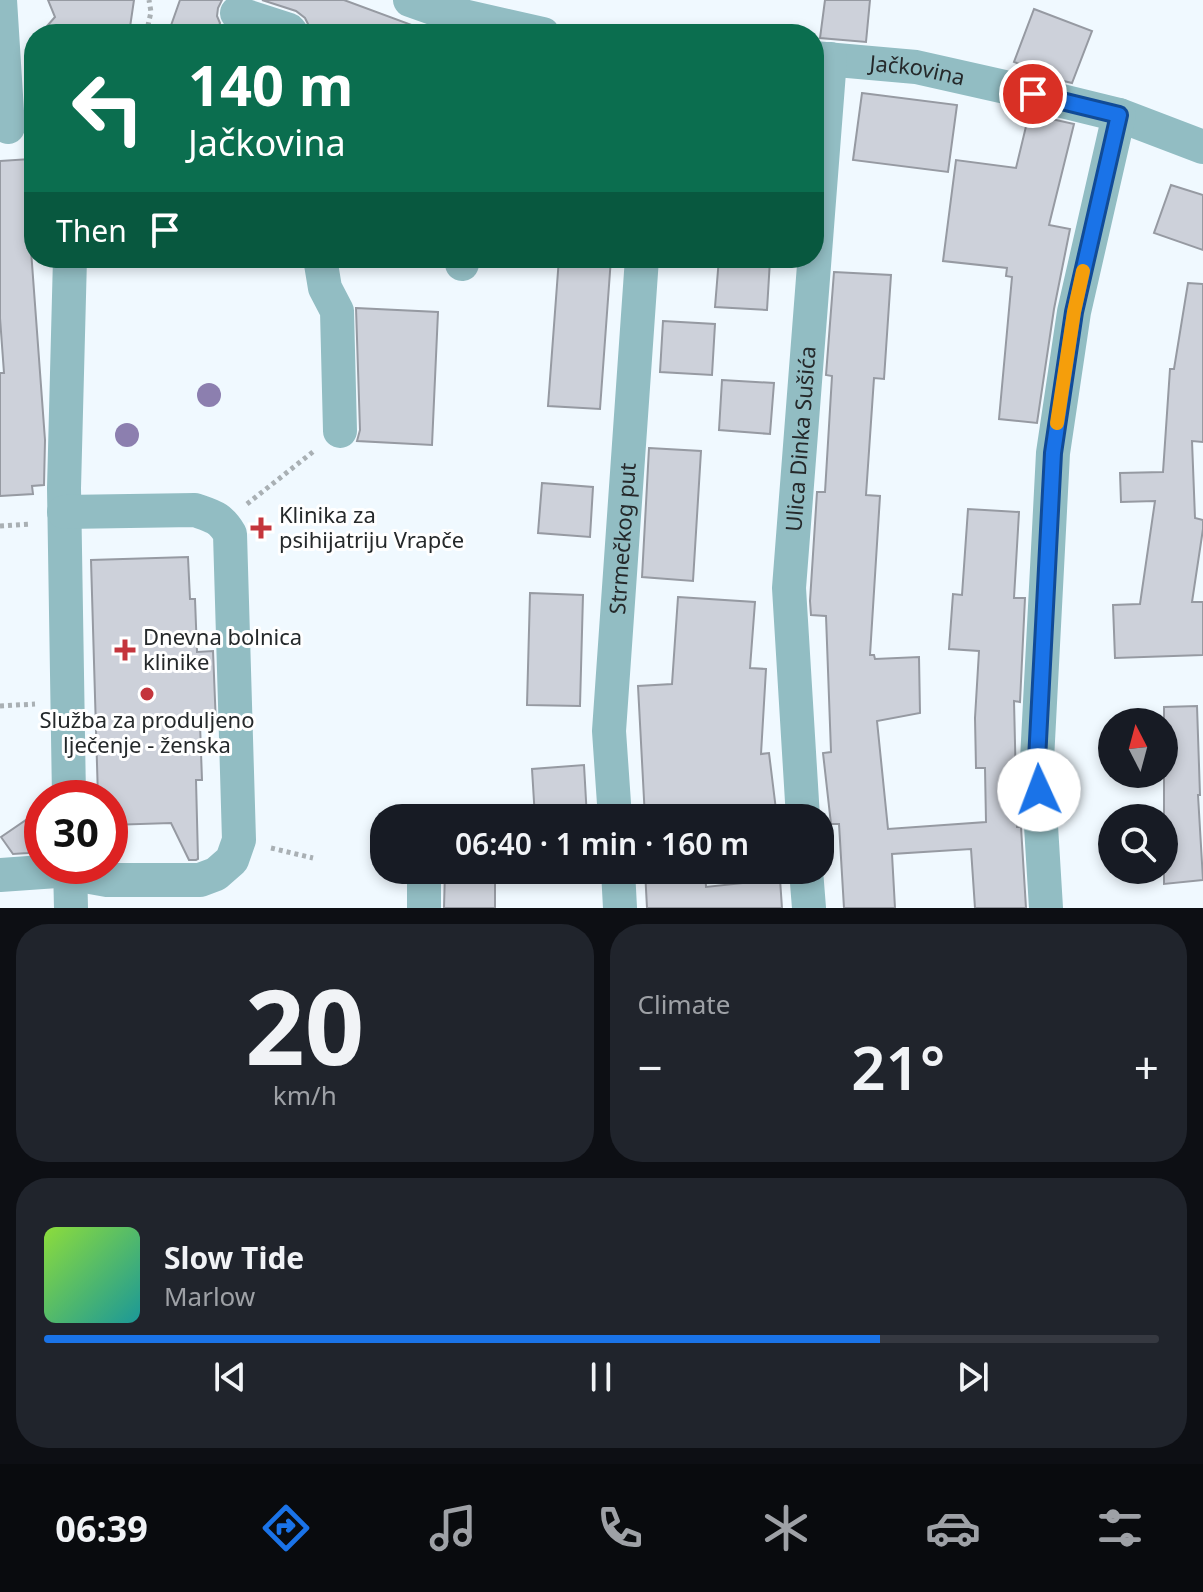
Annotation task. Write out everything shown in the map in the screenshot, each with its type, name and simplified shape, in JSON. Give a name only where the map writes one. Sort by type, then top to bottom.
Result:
[{"type":"street","points":[[0,0],[14,130]]},
{"type":"street","points":[[410,0],[441,11],[499,24]]},
{"type":"street","points":[[237,13],[271,24]]},
{"type":"street","name":"Jačkovina","points":[[824,58],[916,67],[1119,115],[1203,147]]},
{"type":"street","points":[[1046,908],[1037,760],[1053,453],[1074,312],[1119,115]]},
{"type":"street","points":[[69,780],[64,512],[70,268]]},
{"type":"street","points":[[322,268],[325,288],[337,311],[340,431]]},
{"type":"street","name":"Strmečkog put","points":[[614,804],[609,731],[641,268]]},
{"type":"street","name":"Ulica Dinka Sušića","points":[[802,804],[789,588],[809,268]]},
{"type":"street","points":[[64,512],[195,510],[224,523],[230,534],[239,840],[232,860],[216,874],[200,880],[128,880]]},
{"type":"street","points":[[0,875],[24,873]]},
{"type":"street","points":[[70,884],[71,908]]},
{"type":"street","points":[[424,884],[424,908]]},
{"type":"street","points":[[619,884],[620,908]]},
{"type":"street","points":[[807,884],[809,908]]},
{"type":"path","points":[[148,24],[149,0]]},
{"type":"path","points":[[224,523],[340,431]]},
{"type":"path","points":[[239,840],[313,858]]},
{"type":"building","points":[[48,0],[134,0],[130,24],[49,24],[55,17]]},
{"type":"building","points":[[180,0],[222,0],[217,16],[220,24],[172,24]]},
{"type":"building","points":[[262,0],[344,0],[409,24],[308,24],[296,11]]},
{"type":"building","points":[[825,0],[870,0],[866,42],[824,38],[822,24]]},
{"type":"building","points":[[1034,9],[1092,31],[1072,83],[1039,75],[1040,71],[1014,62]]},
{"type":"building","points":[[862,93],[957,105],[948,172],[853,160]]},
{"type":"building","points":[[1029,114],[1074,124],[1049,225],[1070,229],[1037,423],[999,419],[1012,277],[1006,276],[1007,268],[943,261],[956,160],[1016,168]]},
{"type":"building","points":[[24,159],[24,268],[32,268],[45,440],[44,485],[32,486],[33,494],[0,496],[0,373],[4,373],[0,318],[0,161]]},
{"type":"building","points":[[1171,185],[1203,195],[1203,250],[1154,233]]},
{"type":"building","points":[[558,268],[610,268],[600,409],[548,406]]},
{"type":"building","points":[[718,268],[770,268],[767,310],[715,307]]},
{"type":"building","points":[[834,272],[891,275],[884,379],[874,378],[866,495],[880,496],[870,655],[874,655],[875,659],[919,657],[920,713],[877,721],[888,829],[986,822],[985,768],[976,768],[979,651],[949,649],[953,594],[962,595],[968,509],[1019,512],[1014,598],[1025,598],[1020,702],[1014,701],[1017,827],[1021,827],[1026,908],[975,908],[971,849],[892,854],[895,908],[844,908],[839,824],[834,824],[834,804],[829,804],[823,753],[831,752],[826,616],[811,615],[810,601],[817,492],[825,492],[832,376],[826,375]]},
{"type":"building","points":[[1188,283],[1203,284],[1203,442],[1192,441],[1195,518],[1203,520],[1203,529],[1192,602],[1203,602],[1203,655],[1115,658],[1113,605],[1140,604],[1155,501],[1121,502],[1120,473],[1163,472],[1170,369],[1174,369]]},
{"type":"building","points":[[356,308],[438,312],[432,445],[357,441],[360,430]]},
{"type":"building","points":[[663,321],[715,324],[712,375],[660,372]]},
{"type":"building","points":[[722,380],[774,383],[770,434],[719,430]]},
{"type":"building","points":[[649,448],[701,451],[693,581],[642,577]]},
{"type":"building","points":[[542,483],[593,487],[590,537],[538,533]]},
{"type":"building","name":"Služba za produljeno lječenje - ženska","points":[[188,557],[190,599],[195,599],[197,652],[213,651],[216,725],[200,724],[202,780],[196,780],[196,860],[189,860],[171,823],[128,824],[128,780],[97,780],[91,560]]},
{"type":"building","points":[[530,593],[583,595],[580,706],[527,705]]},
{"type":"building","points":[[678,597],[755,602],[750,668],[766,669],[761,754],[769,753],[775,804],[644,804],[638,686],[672,684]]},
{"type":"building","points":[[1197,706],[1203,880],[1178,883],[1178,804],[1164,804],[1164,788],[1178,788],[1178,708],[1164,707]]},
{"type":"building","points":[[584,765],[586,804],[534,804],[532,769]]},
{"type":"building","points":[[24,821],[24,853],[13,854],[1,837]]},
{"type":"building","points":[[445,884],[495,884],[495,908],[444,908]]},
{"type":"building","points":[[646,884],[706,884],[706,887],[780,884],[782,908],[647,908]]},
{"type":"slow traffic","points":[[1057,423],[1083,271]]},
{"type":"place","name":"Klinika za psihijatriju Vrapče","points":[[261,528]]},
{"type":"place","name":"Dnevna bolnica klinike","points":[[125,650]]},
{"type":"place","name":"Služba za produljeno lječenje - ženska","points":[[147,694]]},
{"type":"route","points":[[1033,94],[1119,115],[1074,312],[1053,453],[1037,760],[1039,790]]}]
